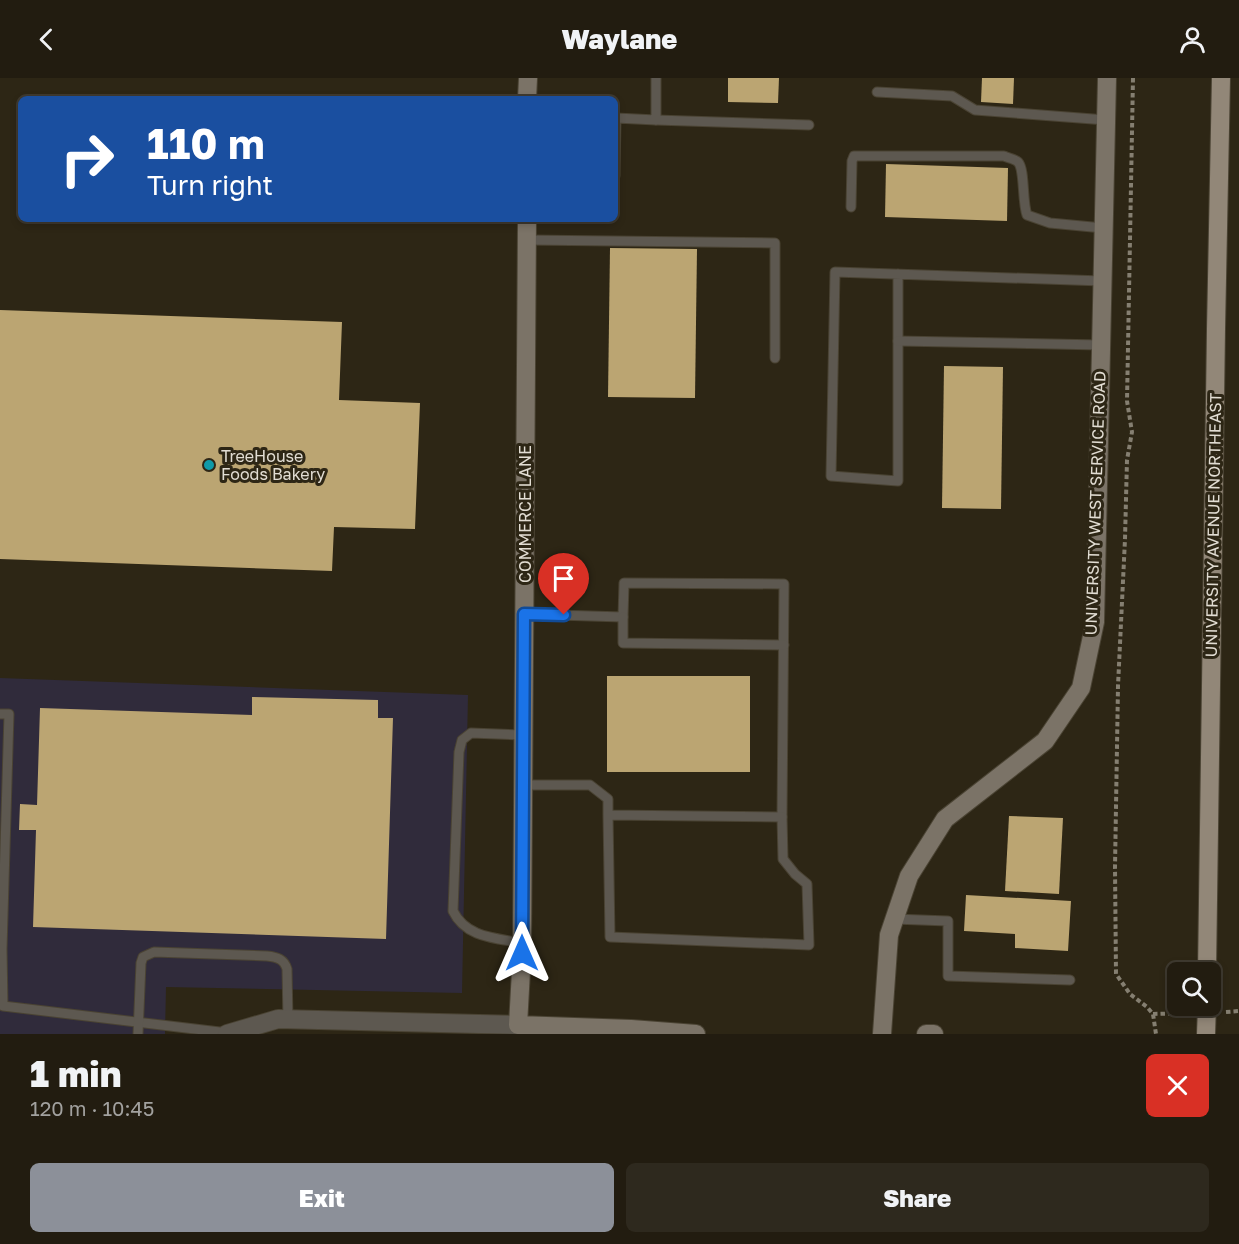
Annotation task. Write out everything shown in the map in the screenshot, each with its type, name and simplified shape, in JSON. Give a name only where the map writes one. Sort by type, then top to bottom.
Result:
[{"type":"main road","name":"UNIVERSITY AVENUE NORTHEAST","points":[[1207,962],[1221,78]]},
{"type":"main road","points":[[1206,1034],[1207,1016]]},
{"type":"street","points":[[527,96],[528,78]]},
{"type":"street","name":"UNIVERSITY WEST SERVICE ROAD","points":[[882,1034],[889,935],[909,876],[945,819],[1045,741],[1081,688],[1095,622],[1107,78]]},
{"type":"street","name":"COMMERCE LANE","points":[[517,1029],[522,943],[527,222]]},
{"type":"street","points":[[227,1034],[278,1019],[517,1029],[631,1029],[696,1034]]},
{"type":"street","points":[[926,1034],[934,1034]]},
{"type":"lane","points":[[656,78],[656,120]]},
{"type":"lane","points":[[877,92],[952,96],[975,110],[1106,120]]},
{"type":"lane","points":[[618,118],[809,125]]},
{"type":"lane","points":[[851,207],[854,156],[1004,156],[1017,162],[1022,169],[1023,206],[1028,215],[1050,223],[1103,228]]},
{"type":"lane","points":[[526,240],[775,243],[775,358]]},
{"type":"lane","points":[[898,274],[898,481],[831,476],[835,272],[898,274],[1102,281]]},
{"type":"lane","points":[[898,341],[1101,345]]},
{"type":"lane","points":[[523,785],[590,785],[608,799],[610,936],[809,945],[807,884],[783,859],[782,817],[784,645],[784,584],[624,583],[623,643],[784,645]]},
{"type":"lane","points":[[524,614],[623,617]]},
{"type":"lane","points":[[0,714],[9,714],[1,1007],[227,1034]]},
{"type":"lane","points":[[522,943],[468,930],[458,921],[453,911],[459,752],[462,740],[471,733],[523,735]]},
{"type":"lane","points":[[608,815],[782,817]]},
{"type":"lane","points":[[894,919],[948,921],[948,976],[1070,980]]},
{"type":"lane","points":[[138,1034],[141,963],[143,957],[154,952],[280,959],[285,963],[287,969],[288,1020]]},
{"type":"path","points":[[1133,78],[1127,401],[1132,432],[1126,460],[1118,686],[1116,974],[1130,994],[1148,1007],[1153,1014],[1156,1034]]},
{"type":"shaded area","points":[[0,678],[468,695],[462,993],[166,987],[165,1034],[0,1034]]},
{"type":"building","points":[[728,78],[779,78],[778,103],[728,102]]},
{"type":"building","points":[[982,78],[1014,78],[1013,104],[981,102]]},
{"type":"building","points":[[886,164],[1008,168],[1007,221],[885,217]]},
{"type":"building","points":[[610,248],[697,249],[695,398],[608,397]]},
{"type":"building","name":"TreeHouse Foods Bakery","points":[[0,310],[342,322],[339,400],[420,403],[415,529],[334,527],[332,571],[0,559]]},
{"type":"building","points":[[944,366],[1003,367],[1001,509],[942,508]]},
{"type":"building","points":[[607,676],[750,676],[750,772],[607,772]]},
{"type":"building","points":[[252,697],[378,700],[378,718],[393,718],[386,939],[33,927],[36,830],[19,830],[20,804],[37,805],[40,708],[252,715]]},
{"type":"building","points":[[1009,816],[1063,818],[1059,894],[1005,891]]},
{"type":"building","points":[[966,895],[1071,901],[1068,951],[1015,948],[1015,934],[964,931]]},
{"type":"place","name":"TreeHouse Foods Bakery","points":[[209,465]]},
{"type":"route","points":[[522,953],[524,614],[564,615]]}]
